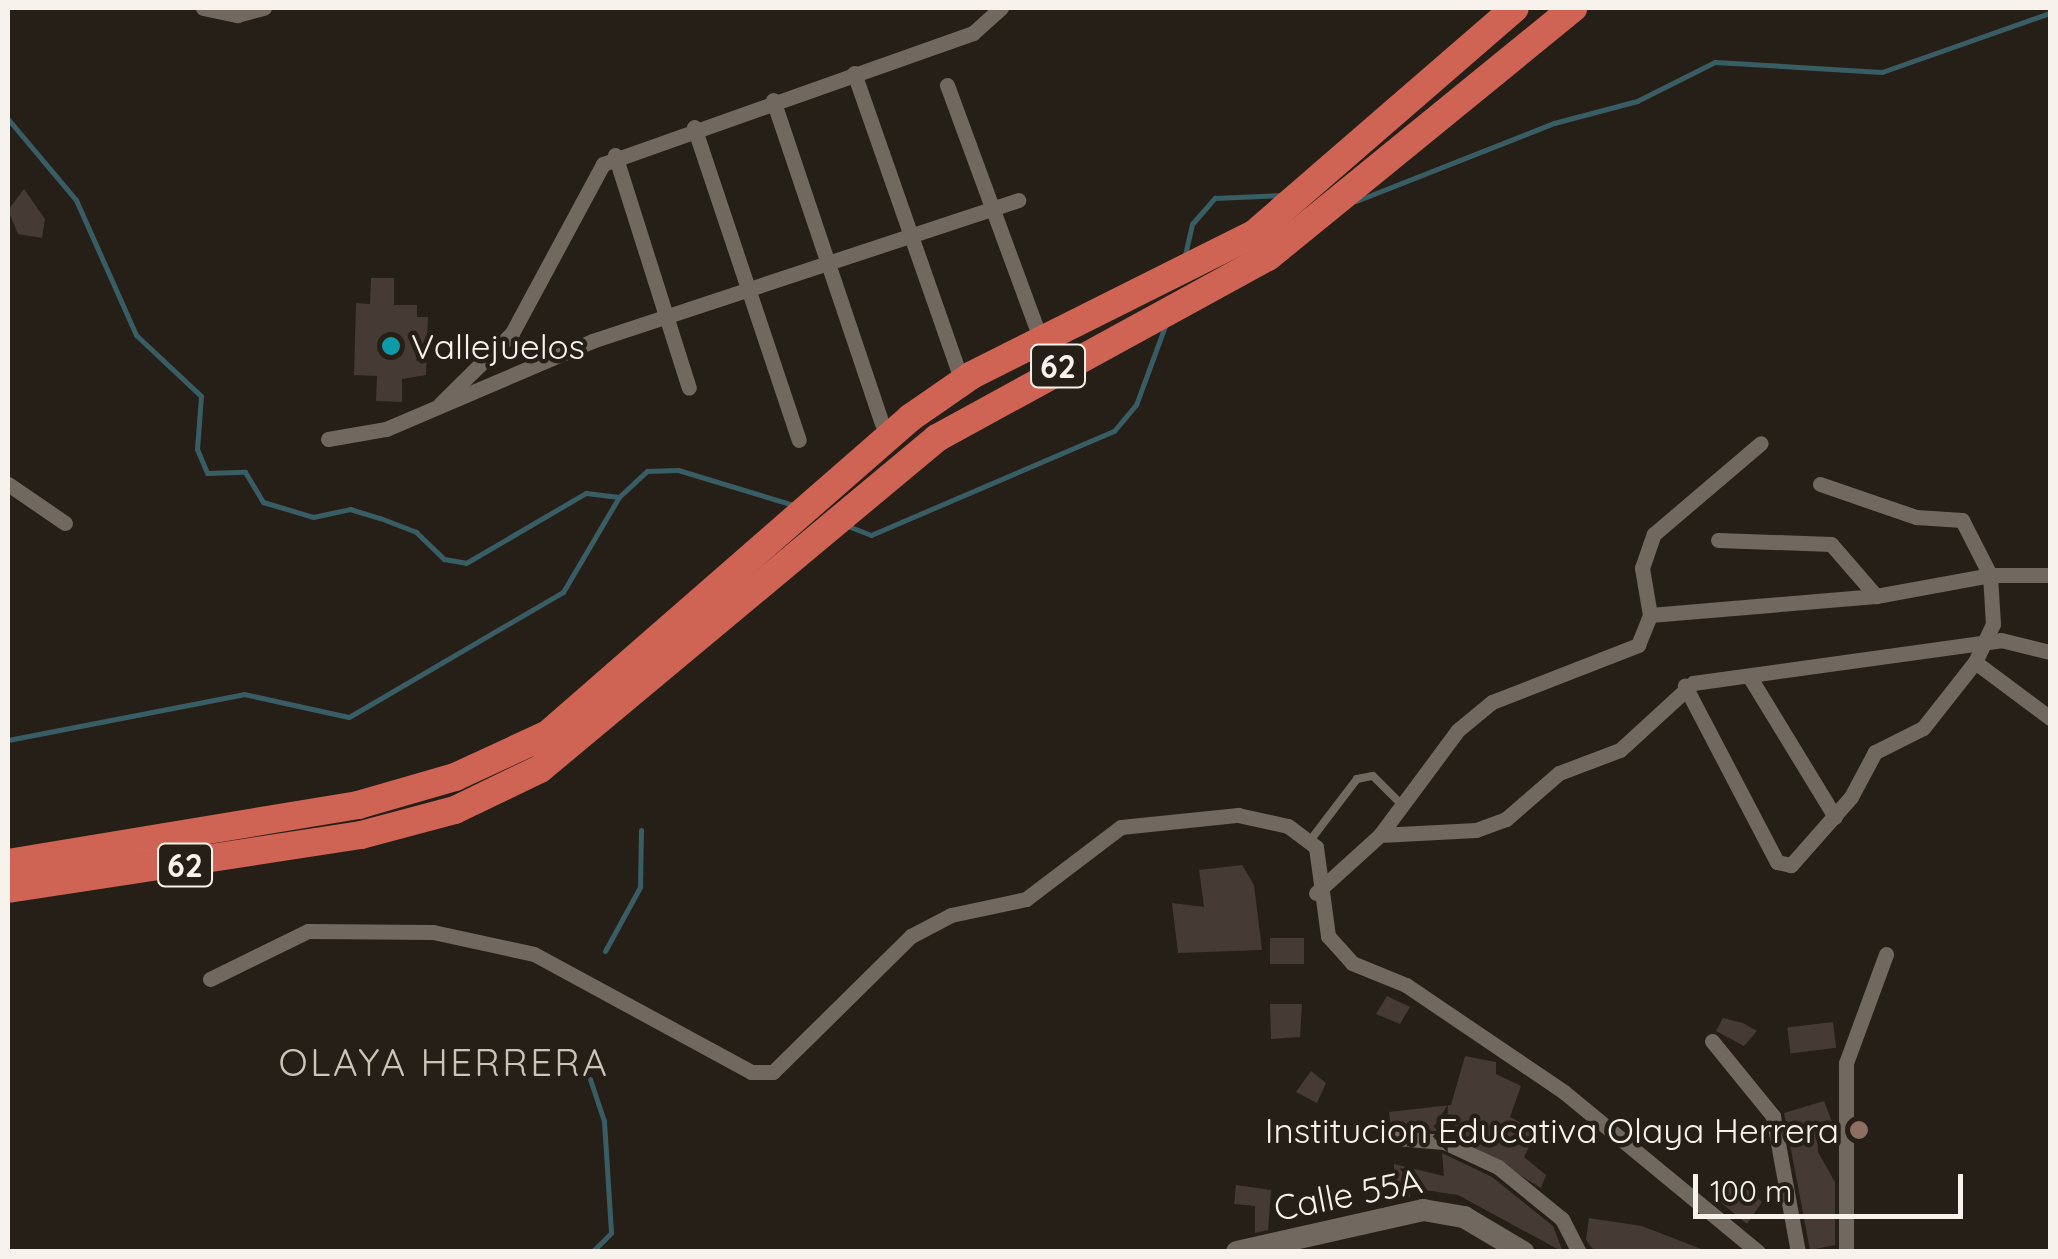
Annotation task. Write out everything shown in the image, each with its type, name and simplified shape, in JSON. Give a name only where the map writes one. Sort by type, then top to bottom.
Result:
[{"type":"highway","name":"62","points":[[1371,154],[1515,8]]},
{"type":"highway","name":"62","points":[[8,889],[283,849],[455,810],[578,745],[942,394],[1254,234],[1573,8]]},
{"type":"highway","name":"62","points":[[8,863],[358,805],[455,777],[548,734],[746,583]]},
{"type":"street","points":[[203,8],[237,15],[264,8]]},
{"type":"street","points":[[437,407],[512,333],[590,177],[615,155],[974,33],[1001,8]]},
{"type":"street","points":[[854,73],[958,372]]},
{"type":"street","points":[[947,85],[990,210],[1038,330]]},
{"type":"street","points":[[773,100],[882,422]]},
{"type":"street","points":[[694,126],[799,440]]},
{"type":"street","points":[[615,155],[690,388]]},
{"type":"street","points":[[328,439],[437,407],[667,319],[1018,200]]},
{"type":"street","points":[[1316,893],[1380,835],[1458,730],[1492,702],[1638,645],[1650,616],[1642,568],[1654,534],[1761,444]]},
{"type":"street","points":[[8,484],[66,522]]},
{"type":"street","points":[[1686,686],[1780,866],[1835,817],[1874,752],[1924,728],[1975,662],[1993,624],[1990,574],[1962,520],[1916,517],[1820,484]]},
{"type":"street","points":[[1718,540],[1831,544],[1876,596]]},
{"type":"street","points":[[1650,616],[1876,596],[1990,574],[2050,575]]},
{"type":"street","points":[[1380,835],[1476,830],[1506,819],[1559,773],[1620,750],[1686,686],[2021,641],[2050,652]]},
{"type":"street","points":[[1975,662],[2050,718]]},
{"type":"street","points":[[1750,676],[1835,817]]},
{"type":"street","points":[[210,979],[308,930],[433,932],[534,954],[751,1072],[773,1072],[912,936],[952,915],[1026,899],[1121,826],[1238,815],[1288,826],[1309,842],[1316,893],[1328,936],[1352,964],[1406,986],[1564,1092],[1758,1252]]},
{"type":"street","points":[[1846,1252],[1846,1063],[1886,954]]},
{"type":"street","points":[[1712,1041],[1773,1116],[1798,1252]]},
{"type":"street","points":[[1396,1138],[1444,1142],[1498,1167],[1562,1219],[1579,1252]]},
{"type":"street","name":"Calle 55A","points":[[1237,1252],[1422,1210],[1464,1216],[1523,1252]]},
{"type":"lane","points":[[1309,842],[1357,779],[1382,781],[1402,806]]},
{"type":"building","points":[[24,189],[45,219],[42,238],[18,234],[8,210]]},
{"type":"building","name":"Vallejuelos","points":[[371,278],[394,278],[394,305],[417,305],[417,317],[428,317],[426,375],[402,379],[402,402],[376,401],[377,376],[354,375],[356,303],[370,304]]},
{"type":"building","points":[[1242,865],[1254,885],[1262,950],[1178,953],[1172,903],[1204,907],[1199,870]]},
{"type":"building","points":[[1270,938],[1304,938],[1304,964],[1270,964]]},
{"type":"building","points":[[1387,996],[1410,1007],[1400,1024],[1376,1014]]},
{"type":"building","points":[[1270,1004],[1302,1004],[1300,1037],[1271,1039]]},
{"type":"building","points":[[1723,1018],[1757,1031],[1744,1046],[1716,1031]]},
{"type":"building","points":[[1833,1022],[1836,1048],[1791,1053],[1787,1028]]},
{"type":"building","points":[[1465,1056],[1496,1062],[1496,1074],[1521,1086],[1510,1117],[1537,1131],[1524,1157],[1546,1175],[1541,1188],[1449,1132],[1391,1128],[1389,1112],[1451,1105]]},
{"type":"building","points":[[1311,1071],[1326,1083],[1317,1103],[1296,1092]]},
{"type":"building","points":[[1824,1101],[1834,1127],[1817,1133],[1818,1152],[1835,1182],[1835,1245],[1810,1250],[1784,1113]]},
{"type":"building","points":[[1442,1153],[1492,1177],[1553,1226],[1563,1252],[1458,1195],[1410,1188],[1410,1197],[1394,1201],[1394,1164],[1444,1176]]},
{"type":"building","points":[[1734,1179],[1762,1202],[1747,1224],[1720,1202]]},
{"type":"building","points":[[1236,1185],[1271,1190],[1268,1230],[1255,1233],[1255,1206],[1234,1204]]},
{"type":"building","points":[[1589,1218],[1642,1226],[1709,1252],[1595,1252],[1586,1240]]},
{"type":"waterway","points":[[1356,201],[1554,123],[1637,101],[1715,62],[1882,72],[2050,13]]},
{"type":"waterway","points":[[8,119],[76,200],[136,335],[201,396],[197,449],[207,473],[245,472],[263,502],[313,517],[350,509],[380,518],[416,532],[444,559],[466,563],[586,493],[619,497]]},
{"type":"waterway","points":[[1184,259],[1192,224],[1215,198],[1282,195]]},
{"type":"waterway","points":[[845,525],[871,535],[1114,431],[1136,405],[1166,323]]},
{"type":"waterway","points":[[8,740],[244,694],[349,717],[563,592],[619,497],[647,471],[678,470],[793,505]]},
{"type":"waterway","points":[[605,951],[640,887],[641,830]]},
{"type":"waterway","points":[[590,1079],[604,1121],[611,1233],[592,1252]]},
{"type":"place","name":"Vallejuelos","points":[[391,346]]},
{"type":"place","name":"Institucion Educativa Olaya Herrera","points":[[1859,1130]]},
{"type":"district","name":"OLAYA HERRERA","points":[[444,1063]]}]
